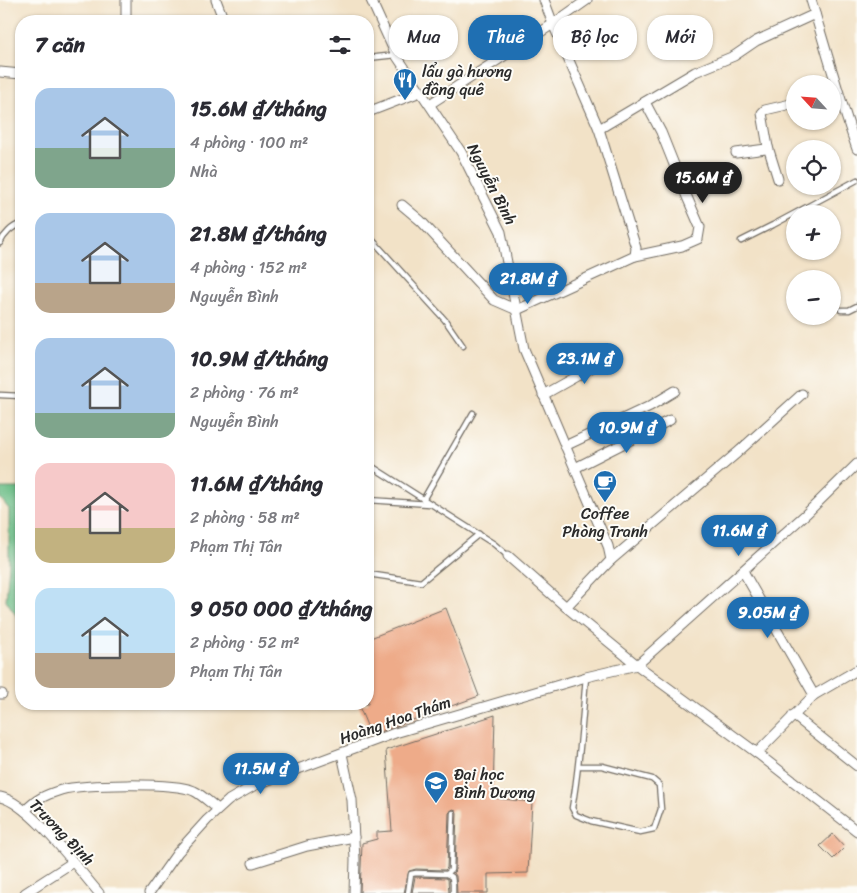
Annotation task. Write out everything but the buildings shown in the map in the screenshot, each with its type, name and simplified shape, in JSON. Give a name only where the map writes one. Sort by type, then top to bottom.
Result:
[{"type":"street","points":[[126,0],[126,15]]},
{"type":"street","points":[[216,0],[222,15]]},
{"type":"street","name":"Nguyễn Bình","points":[[371,0],[389,40]]},
{"type":"street","points":[[430,104],[553,24],[544,0]]},
{"type":"street","points":[[566,15],[587,0]]},
{"type":"street","points":[[810,0],[828,52],[832,75]]},
{"type":"street","points":[[599,129],[695,72],[734,56],[756,41],[815,14]]},
{"type":"street","name":"Nguyễn Bình","points":[[399,60],[460,152],[501,232],[524,349],[608,546],[611,560]]},
{"type":"street","points":[[569,60],[599,129],[636,248],[635,256]]},
{"type":"street","points":[[0,72],[15,73]]},
{"type":"street","points":[[374,110],[420,92]]},
{"type":"street","points":[[402,205],[421,221],[494,300],[517,310],[635,256],[682,246],[698,239],[700,227],[686,197],[661,132],[645,102]]},
{"type":"street","points":[[778,179],[768,147],[762,112],[786,105]]},
{"type":"street","points":[[841,110],[857,149]]},
{"type":"street","points":[[736,153],[766,149],[768,147]]},
{"type":"street","points":[[543,395],[616,354]]},
{"type":"street","points":[[565,446],[650,406],[675,391]]},
{"type":"street","points":[[566,607],[611,560],[737,454],[802,394]]},
{"type":"street","points":[[574,468],[670,420]]},
{"type":"street","points":[[637,665],[856,469]]},
{"type":"street","points":[[508,556],[566,607],[637,665],[757,753],[857,831]]},
{"type":"street","points":[[742,571],[814,696]]},
{"type":"street","name":"Hoàng Hoa Thám","points":[[149,893],[178,852],[218,809],[254,785],[395,733],[586,677],[637,665]]},
{"type":"street","points":[[757,753],[814,696],[857,670]]},
{"type":"street","points":[[793,715],[857,766]]},
{"type":"street","points":[[342,754],[352,800],[354,893]]},
{"type":"street","points":[[25,811],[36,800],[62,790],[104,786],[177,786],[194,791],[218,809]]},
{"type":"street","name":"Trương Định","points":[[1,797],[25,811],[51,836],[99,893]]},
{"type":"street","points":[[253,863],[307,846],[354,837]]},
{"type":"street","points":[[25,893],[72,862]]},
{"type":"lane","points":[[374,57],[389,56]]},
{"type":"lane","points":[[741,241],[857,180]]},
{"type":"lane","points":[[0,243],[5,234],[15,226]]},
{"type":"lane","points":[[374,242],[445,320],[463,346]]},
{"type":"lane","points":[[841,310],[849,310],[857,306]]},
{"type":"lane","points":[[0,395],[15,396]]},
{"type":"lane","points":[[423,500],[474,413]]},
{"type":"lane","points":[[374,468],[479,534],[508,556]]},
{"type":"lane","points":[[374,500],[430,504]]},
{"type":"lane","points":[[374,575],[421,582],[479,534]]},
{"type":"lane","points":[[578,766],[602,766],[652,779],[659,786],[661,809],[654,829],[640,832],[591,821],[576,815],[572,808],[578,766],[586,677]]},
{"type":"lane","points":[[447,874],[451,870],[453,813]]},
{"type":"lane","points":[[408,893],[411,874],[416,873],[447,874],[452,877],[454,884],[453,893]]},
{"type":"green space","points":[[0,488],[15,488],[15,614],[6,600],[9,563],[9,509],[0,498]]},
{"type":"place","name":"lẩu gà hương đồng quê","points":[[405,101]]},
{"type":"place","name":"Coffee Phòng Tranh","points":[[605,503]]},
{"type":"place","name":"Đại học Bình Dương","points":[[436,804]]}]
